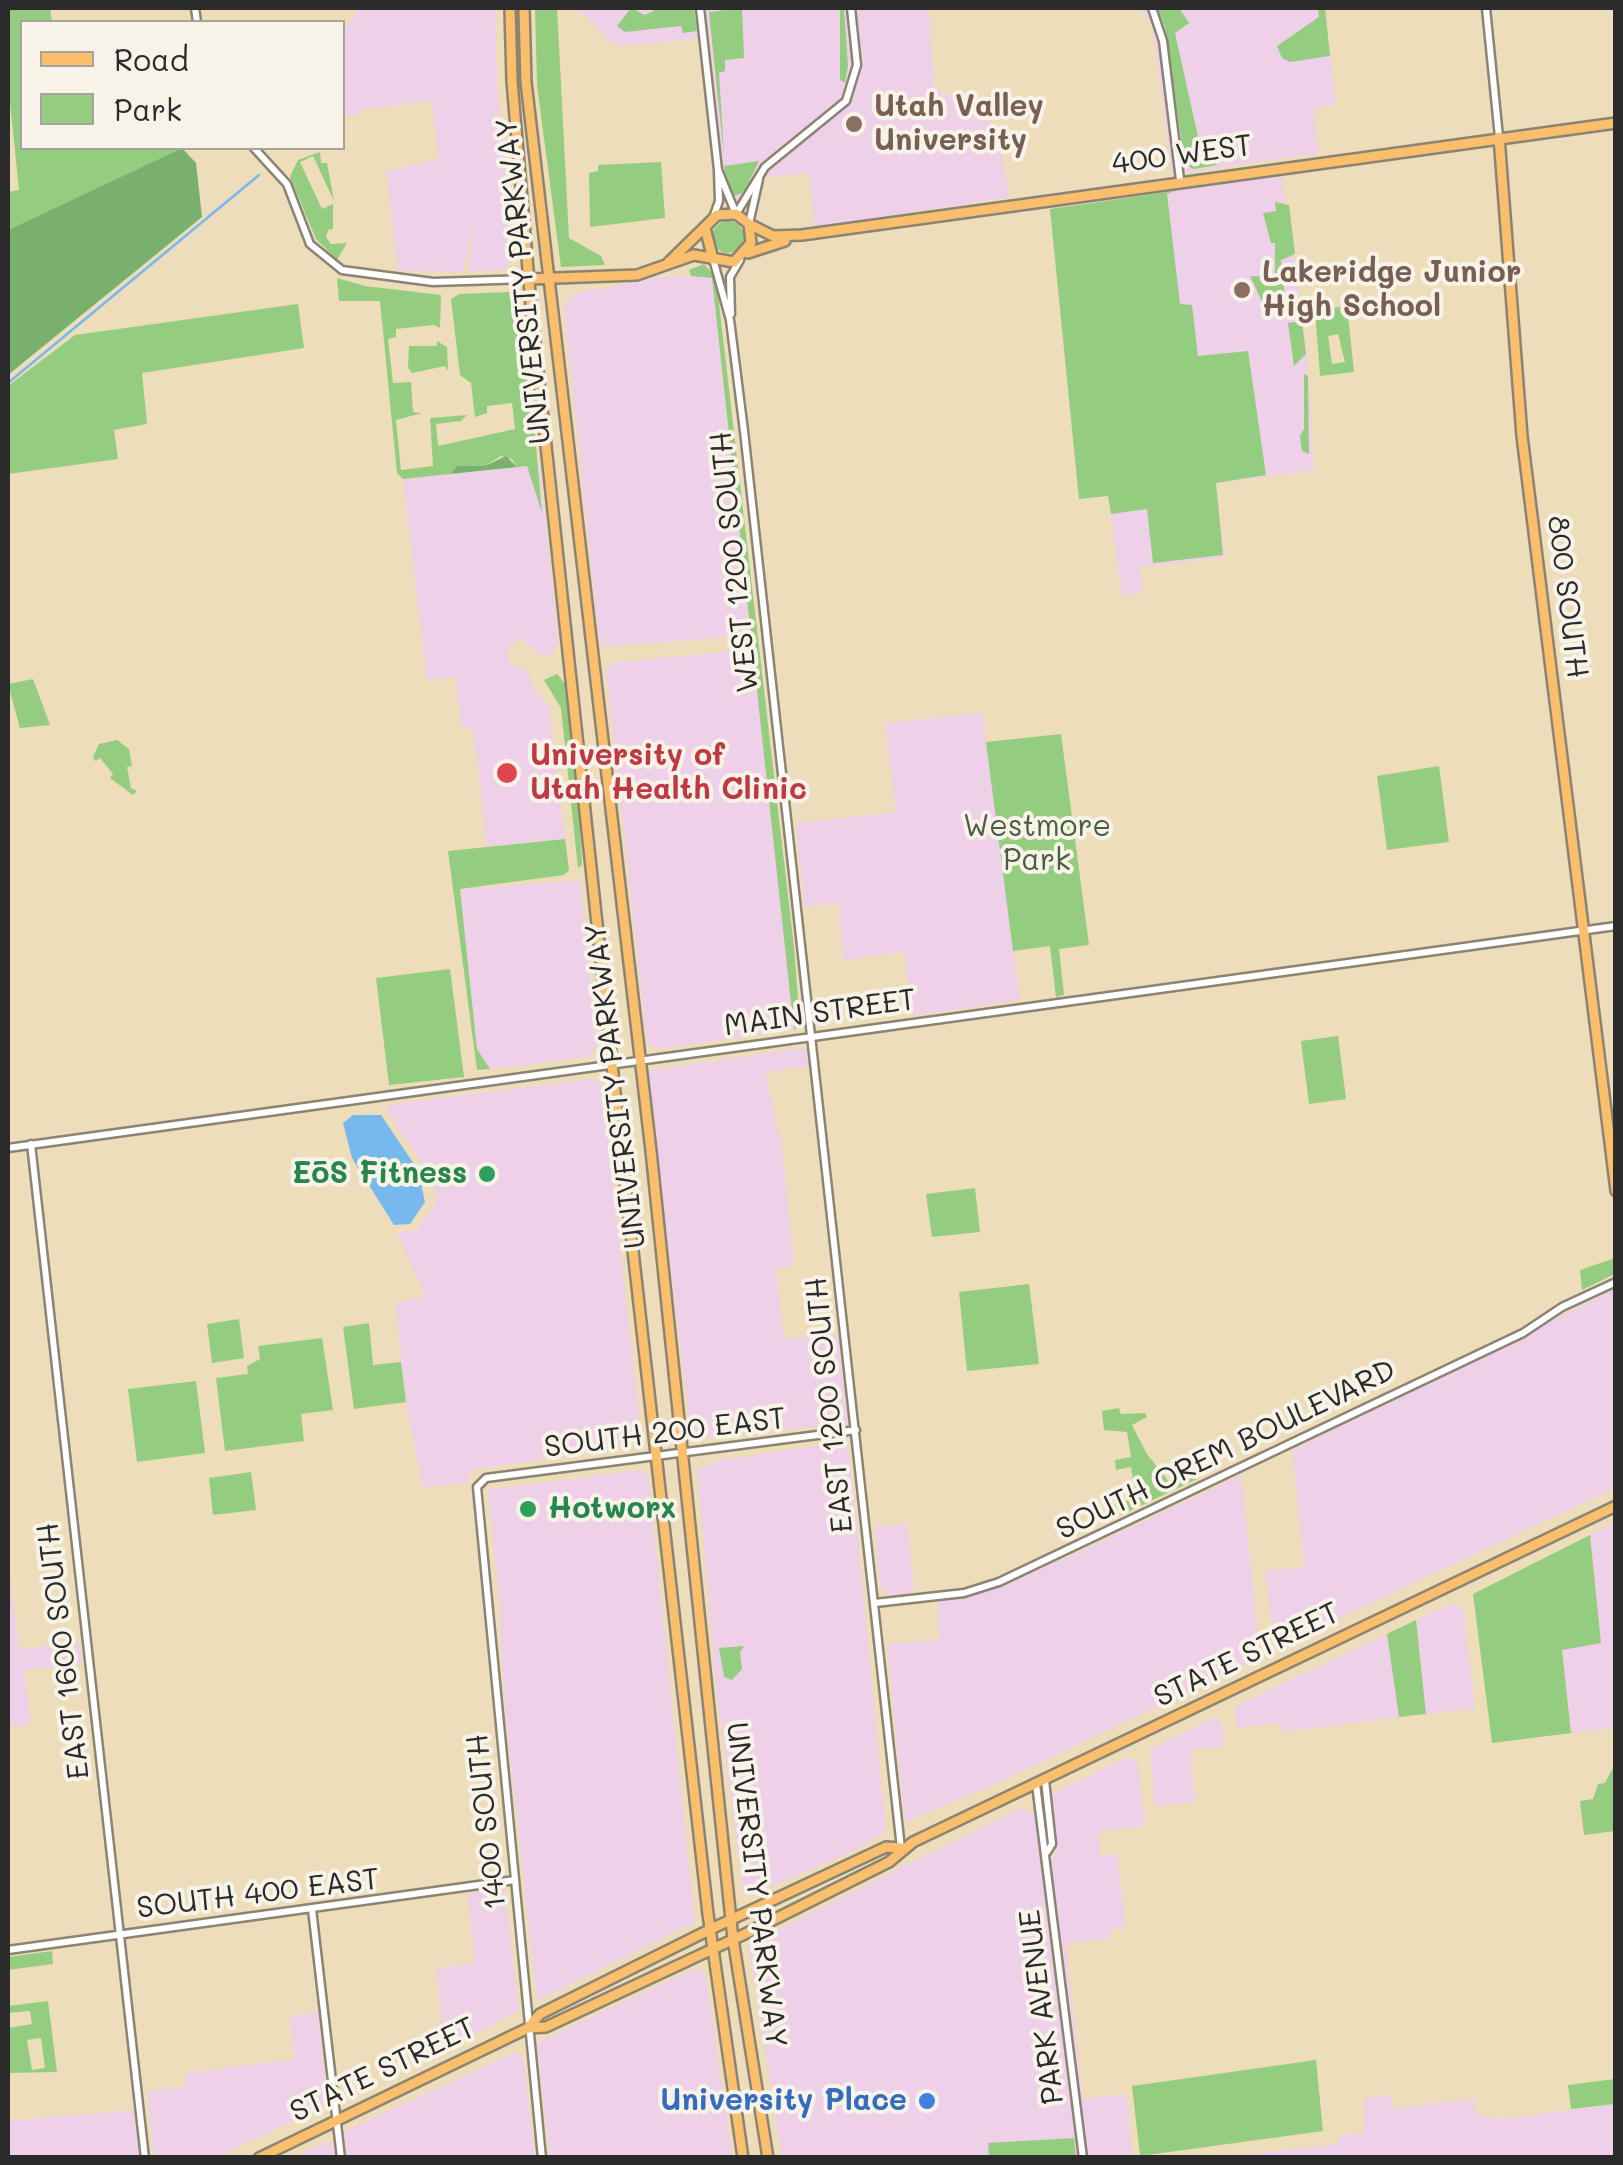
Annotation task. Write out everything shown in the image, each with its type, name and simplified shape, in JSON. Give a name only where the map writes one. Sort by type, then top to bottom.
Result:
[{"type":"main road","name":"UNIVERSITY PARKWAY","points":[[510,8],[529,279],[612,1064],[710,1929],[743,2158]]},
{"type":"main road","name":"UNIVERSITY PARKWAY","points":[[524,8],[526,82],[639,1061],[733,1939],[768,2158]]},
{"type":"main road","name":"400 WEST","points":[[802,235],[1616,122]]},
{"type":"main road","name":"800 SOUTH","points":[[1498,138],[1522,436],[1616,1191]]},
{"type":"main road","points":[[667,264],[714,217],[736,214],[773,236],[802,235]]},
{"type":"main road","points":[[743,256],[752,239],[749,224]]},
{"type":"main road","points":[[706,226],[707,247],[713,258]]},
{"type":"main road","points":[[529,279],[637,275],[694,255],[731,262],[802,235]]},
{"type":"main road","name":"STATE STREET","points":[[528,2028],[546,2028],[733,1939],[889,1862],[901,1848],[1616,1506]]},
{"type":"main road","name":"STATE STREET","points":[[259,2158],[528,2028],[540,2014],[710,1929],[886,1847],[901,1848]]},
{"type":"street","points":[[700,8],[718,170],[719,201],[714,217]]},
{"type":"street","points":[[736,214],[761,173],[850,94],[858,65],[851,8]]},
{"type":"street","points":[[1152,8],[1163,41],[1180,180]]},
{"type":"street","name":"800 SOUTH","points":[[1486,8],[1498,138]]},
{"type":"street","points":[[256,150],[287,184],[306,236],[329,262],[359,276],[433,282],[529,279]]},
{"type":"street","points":[[718,170],[736,214]]},
{"type":"street","points":[[749,224],[761,173]]},
{"type":"street","name":"WEST 1200 SOUTH","points":[[743,256],[730,277],[730,320],[812,1037]]},
{"type":"street","name":"WEST 1200 SOUTH","points":[[713,258],[730,320]]},
{"type":"street","name":"MAIN STREET","points":[[8,1148],[1616,926]]},
{"type":"street","name":"EAST 1200 SOUTH","points":[[812,1037],[901,1848]]},
{"type":"street","name":"EAST 1600 SOUTH","points":[[31,1144],[145,2155]]},
{"type":"street","name":"SOUTH OREM BOULEVARD","points":[[875,1604],[964,1593],[1008,1578],[1523,1333],[1583,1296],[1616,1282]]},
{"type":"street","name":"SOUTH 200 EAST","points":[[480,1482],[856,1430]]},
{"type":"street","name":"1400 SOUTH","points":[[480,1482],[542,2158]]},
{"type":"street","name":"PARK AVENUE","points":[[1041,1782],[1052,1844],[1048,1852],[1083,2158]]},
{"type":"street","name":"SOUTH 400 EAST","points":[[8,1950],[515,1880]]},
{"type":"street","points":[[312,1909],[340,2158]]},
{"type":"shaded area","points":[[360,8],[495,8],[497,82],[514,258],[505,269],[469,272],[472,224],[464,272],[398,271],[386,171],[438,160],[432,100],[360,110],[360,115],[345,116],[345,30]]},
{"type":"shaded area","name":"Utah Valley University","points":[[577,8],[929,8],[934,87],[987,117],[996,132],[1010,197],[814,227],[809,173],[753,178],[739,205],[722,175],[710,38],[614,46]]},
{"type":"shaded area","points":[[1139,8],[1325,8],[1336,105],[1313,109],[1319,153],[1172,174],[1152,24]]},
{"type":"shaded area","name":"Lakeridge Junior High School","points":[[1282,175],[1307,353],[1314,470],[1216,483],[1224,558],[1140,567],[1143,593],[1122,595],[1108,496],[1079,499],[1050,209]]},
{"type":"shaded area","points":[[674,275],[712,278],[751,635],[603,647],[599,640],[564,305],[575,293]]},
{"type":"shaded area","points":[[539,464],[559,643],[551,655],[540,655],[520,637],[506,653],[512,666],[526,668],[534,688],[549,706],[565,839],[487,847],[473,728],[462,729],[455,677],[427,680],[403,479]]},
{"type":"shaded area","points":[[754,649],[794,1030],[657,1049],[649,1045],[646,1035],[606,669],[612,663]]},
{"type":"shaded area","points":[[982,712],[1020,1000],[912,1016],[905,952],[844,960],[838,903],[805,907],[795,823],[896,812],[885,724]]},
{"type":"shaded area","points":[[581,880],[597,1050],[587,1057],[490,1069],[477,1049],[460,889]]},
{"type":"shaded area","points":[[807,1050],[809,1066],[766,1072],[781,1135],[794,1266],[776,1268],[784,1340],[838,1334],[848,1423],[692,1439],[646,1071]]},
{"type":"shaded area","points":[[592,1079],[602,1086],[641,1435],[632,1444],[468,1471],[470,1482],[423,1487],[406,1402],[395,1303],[420,1298],[424,1292],[397,1233],[415,1231],[436,1204],[434,1182],[386,1110],[391,1104]]},
{"type":"shaded area","points":[[1615,1289],[1615,1488],[1280,1646],[1274,1643],[1265,1571],[1305,1567],[1292,1450]]},
{"type":"shaded area","points":[[840,1442],[848,1445],[886,1832],[851,1852],[744,1898],[717,1693],[697,1470],[722,1460]]},
{"type":"shaded area","points":[[639,1470],[648,1475],[695,1922],[537,2001],[504,1701],[500,1608],[488,1490]]},
{"type":"shaded area","points":[[1241,1475],[1260,1657],[998,1783],[905,1822],[887,1645],[940,1639],[937,1602],[964,1597],[1066,1558]]},
{"type":"shaded area","points":[[1615,1523],[1615,1728],[1571,1733],[1562,1649],[1601,1643],[1590,1535]]},
{"type":"shaded area","points":[[907,1524],[914,1592],[890,1595],[881,1588],[874,1527]]},
{"type":"shaded area","points":[[8,1564],[19,1649],[79,1642],[82,1664],[24,1670],[31,1724],[8,1727]]},
{"type":"shaded area","points":[[1452,1603],[1463,1608],[1475,1708],[1426,1714],[1416,1620]]},
{"type":"shaded area","points":[[1387,1634],[1399,1717],[1283,1732],[1281,1723],[1237,1728],[1234,1707]]},
{"type":"shaded area","points":[[1216,1717],[1222,1725],[1225,1746],[1190,1751],[1195,1801],[1155,1807],[1150,1749]]},
{"type":"shaded area","name":"University Place","points":[[1127,1757],[1138,1763],[1145,1825],[1098,1832],[1101,1856],[1117,1854],[1126,1928],[1110,1930],[1110,1938],[1066,1944],[1083,2099],[1126,2094],[1133,2157],[782,2157],[748,1944],[1020,1808],[1035,1813],[1040,1858],[1056,1857],[1052,1794]]},
{"type":"shaded area","points":[[504,1889],[519,2010],[448,2049],[436,2024],[442,2020],[436,1969],[475,1963],[467,1894]]},
{"type":"shaded area","points":[[701,1969],[706,1978],[732,2157],[550,2157],[537,2043]]},
{"type":"shaded area","points":[[318,2012],[328,2105],[216,2157],[154,2157],[147,2091],[186,2086],[186,2073],[295,2059],[290,2016]]},
{"type":"shaded area","points":[[515,2052],[523,2057],[535,2157],[347,2157],[344,2135],[348,2130]]},
{"type":"shaded area","points":[[1391,2095],[1393,2109],[1474,2098],[1476,2115],[1501,2119],[1615,2104],[1615,2157],[1219,2158],[1338,2144],[1338,2136],[1364,2133],[1364,2098]]},
{"type":"shaded area","points":[[134,2110],[139,2157],[8,2157],[8,2121]]},
{"type":"shaded area","points":[[327,2141],[335,2148],[336,2157],[294,2157]]},
{"type":"green space","points":[[8,8],[50,8],[52,20],[20,20],[20,150],[178,150],[8,230],[8,192],[19,190],[8,83]]},
{"type":"green space","points":[[535,8],[557,8],[569,238],[601,256],[605,265],[561,267],[537,85]]},
{"type":"green space","points":[[631,8],[645,15],[659,8],[694,8],[697,31],[683,33],[681,26],[625,32],[617,26]]},
{"type":"green space","points":[[742,8],[744,58],[725,60],[725,71],[719,73],[724,157],[709,12]]},
{"type":"green space","points":[[840,8],[844,8],[848,66],[845,83],[840,80]]},
{"type":"green space","points":[[1157,8],[1179,8],[1189,23],[1175,33],[1199,141],[1217,165],[1194,169],[1185,165],[1165,27]]},
{"type":"green space","points":[[1318,8],[1325,8],[1330,56],[1290,62],[1282,58],[1277,46],[1319,17]]},
{"type":"green space","points":[[178,150],[184,150],[196,163],[202,217],[8,375],[8,230]]},
{"type":"green space","points":[[320,152],[321,163],[327,163],[334,201],[313,156],[300,162],[322,209],[333,204],[333,229],[328,230],[326,237],[331,244],[347,243],[337,260],[316,239],[290,177],[298,160]]},
{"type":"green space","points":[[759,161],[744,192],[732,197],[727,191],[724,166]]},
{"type":"green space","points":[[661,162],[665,218],[590,227],[589,173],[598,171],[598,165]]},
{"type":"green space","name":"Lakeridge Junior High School","points":[[1175,191],[1167,194],[1180,304],[1192,305],[1198,356],[1248,351],[1266,475],[1216,483],[1223,555],[1153,563],[1147,509],[1111,514],[1108,496],[1079,499],[1050,209]]},
{"type":"green space","points":[[1275,202],[1289,205],[1295,254],[1281,260],[1286,309],[1266,310],[1250,276],[1275,277],[1275,243],[1271,243],[1263,213],[1276,211]]},
{"type":"green space","points":[[728,221],[740,225],[744,237],[740,249],[728,253],[716,249],[712,237],[716,225]]},
{"type":"green space","points":[[704,264],[716,278],[794,947],[800,1025],[794,1030],[712,278],[691,276],[689,270]]},
{"type":"green space","points":[[337,278],[365,286],[441,295],[440,328],[434,325],[396,329],[396,337],[388,339],[393,383],[411,382],[413,412],[422,413],[396,420],[401,470],[433,466],[430,418],[467,415],[461,421],[436,424],[438,446],[515,429],[512,403],[487,406],[487,413],[475,417],[471,383],[460,375],[451,299],[459,294],[511,292],[516,296],[524,312],[542,513],[527,466],[517,467],[512,459],[501,456],[485,466],[457,466],[450,474],[403,479],[397,473],[380,301],[339,301]]},
{"type":"green space","points":[[298,304],[304,348],[142,373],[147,424],[114,430],[118,459],[8,474],[8,386],[75,335]]},
{"type":"green space","points":[[1347,306],[1354,372],[1320,376],[1315,310]],"holes":[[[1338,334],[1345,362],[1332,364],[1328,336]]]},
{"type":"green space","points":[[1302,321],[1306,354],[1294,366],[1288,323]]},
{"type":"green space","points":[[437,341],[447,347],[448,371],[445,366],[412,373],[408,368],[409,346],[437,346]]},
{"type":"green space","points":[[1304,374],[1308,376],[1309,454],[1302,451],[1300,436],[1304,429]]},
{"type":"green space","points":[[506,456],[517,467],[450,474],[457,466],[485,466]]},
{"type":"green space","points":[[557,674],[565,684],[580,823],[582,865],[578,868],[561,708],[544,680]]},
{"type":"green space","points":[[33,679],[50,725],[20,728],[8,684]]},
{"type":"green space","name":"Westmore Park","points":[[1061,734],[1089,945],[1059,949],[1064,995],[1056,997],[1050,946],[1013,951],[986,742]]},
{"type":"green space","points":[[117,740],[129,749],[131,788],[137,791],[133,795],[110,778],[113,774],[100,758],[95,761],[93,757],[99,744]]},
{"type":"green space","points":[[1439,766],[1449,842],[1387,850],[1377,776]]},
{"type":"green space","points":[[565,839],[569,870],[564,875],[460,889],[477,1049],[490,1069],[477,1070],[448,851]]},
{"type":"green space","points":[[450,969],[464,1077],[389,1085],[376,978]]},
{"type":"green space","points":[[1338,1036],[1346,1099],[1309,1104],[1301,1041]]},
{"type":"green space","points":[[975,1188],[980,1232],[932,1237],[926,1194]]},
{"type":"green space","points":[[1615,1258],[1615,1274],[1582,1290],[1580,1270]]},
{"type":"green space","points":[[1029,1284],[1039,1364],[967,1371],[959,1292]]},
{"type":"green space","points":[[239,1319],[244,1358],[212,1363],[207,1324]]},
{"type":"green space","points":[[369,1323],[373,1365],[401,1362],[406,1402],[354,1409],[343,1327]]},
{"type":"green space","points":[[322,1338],[333,1410],[301,1414],[304,1441],[225,1451],[216,1378],[248,1374],[247,1366],[260,1359],[258,1346]]},
{"type":"green space","points":[[196,1381],[205,1453],[137,1462],[128,1389]]},
{"type":"green space","points":[[1119,1408],[1121,1414],[1145,1413],[1147,1417],[1132,1425],[1147,1454],[1169,1482],[1188,1470],[1197,1479],[1121,1515],[1114,1504],[1136,1498],[1131,1467],[1116,1470],[1115,1460],[1131,1457],[1127,1432],[1104,1430],[1102,1411]]},
{"type":"green space","points":[[251,1472],[256,1510],[213,1515],[209,1478]]},
{"type":"green space","points":[[1590,1535],[1601,1643],[1562,1650],[1571,1733],[1492,1743],[1473,1594]]},
{"type":"green space","points":[[1416,1620],[1426,1714],[1399,1717],[1387,1634]]},
{"type":"green space","points":[[744,1646],[740,1652],[742,1669],[732,1680],[724,1677],[719,1648]]},
{"type":"green space","points":[[1615,1764],[1615,1831],[1584,1835],[1580,1801],[1593,1799],[1598,1784],[1605,1783]]},
{"type":"green space","points":[[52,1951],[53,1964],[8,1970],[8,1957]]},
{"type":"green space","points":[[48,2001],[57,2072],[8,2073],[8,2028],[32,2024],[30,2011],[8,2013],[8,2006]],"holes":[[[41,2038],[45,2068],[32,2070],[27,2040]]]},
{"type":"green space","points":[[1316,2060],[1323,2131],[1140,2156],[1132,2086]]},
{"type":"green space","points":[[1615,2079],[1615,2104],[1571,2109],[1568,2085]]},
{"type":"green space","points":[[1074,2138],[1076,2157],[989,2157],[988,2143]]},
{"type":"water","points":[[353,1115],[381,1115],[418,1170],[425,1202],[410,1224],[394,1225],[352,1158],[343,1123]]},
{"type":"waterway","points":[[8,383],[259,175]]},
{"type":"place","name":"Utah Valley University","points":[[854,124]]},
{"type":"place","name":"Lakeridge Junior High School","points":[[1242,290]]},
{"type":"place","name":"University of Utah Health Clinic","points":[[507,773]]},
{"type":"place","name":"EōS Fitness","points":[[487,1174]]},
{"type":"place","name":"Hotworx","points":[[528,1509]]},
{"type":"place","name":"University Place","points":[[927,2101]]}]
